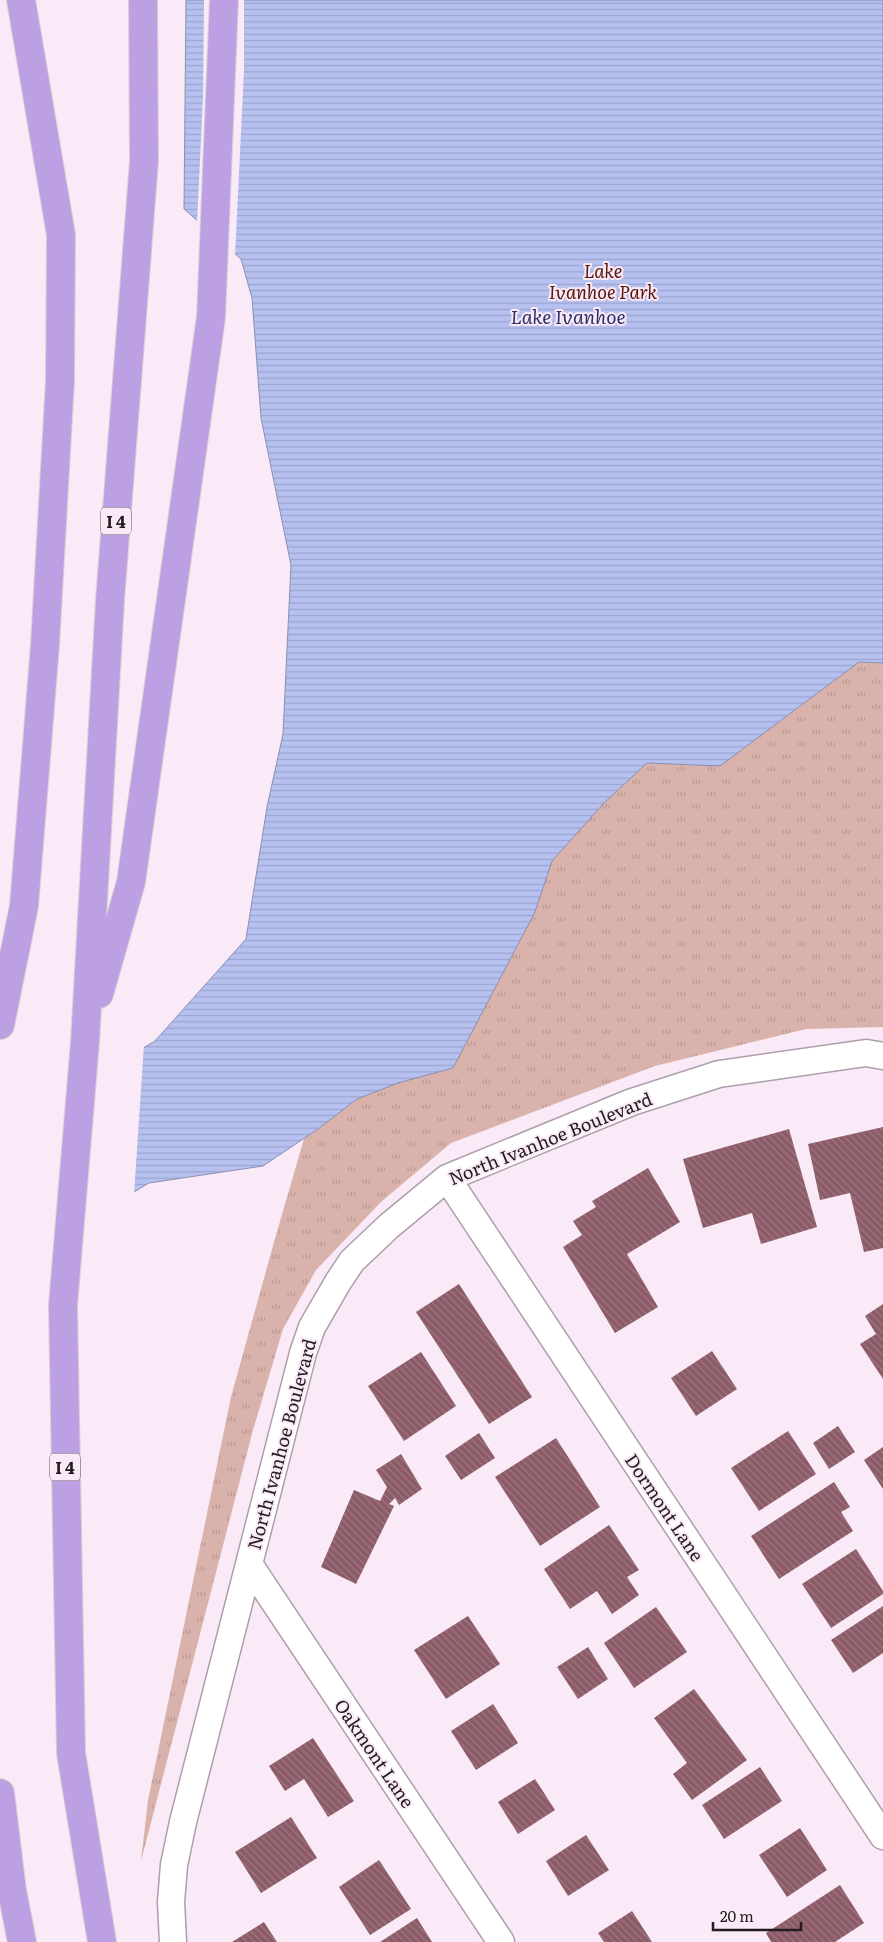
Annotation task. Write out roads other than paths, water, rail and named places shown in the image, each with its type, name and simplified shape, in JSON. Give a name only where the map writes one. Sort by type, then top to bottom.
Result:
[{"type":"highway","points":[[0,1025],[24,906],[45,646],[60,381],[60,235],[22,0]]},
{"type":"highway","name":"I 4","points":[[102,1942],[71,1753],[62,1305],[85,1042],[110,600],[144,161],[143,0]]},
{"type":"highway","points":[[85,1042],[131,882],[211,317],[224,0]]},
{"type":"highway","points":[[0,1793],[12,1891],[22,1942]]},
{"type":"street","name":"North Ivanhoe Boulevard","points":[[174,1942],[171,1902],[174,1865],[303,1354],[312,1327],[352,1261],[389,1226],[447,1178],[632,1102],[719,1074],[866,1053],[883,1056]]},
{"type":"street","name":"Dormont Lane","points":[[447,1178],[883,1836]]},
{"type":"street","name":"Oakmont Lane","points":[[250,1564],[501,1942]]},
{"type":"water","name":"Lake Ivanhoe","points":[[186,0],[883,0],[883,663],[859,662],[720,766],[647,763],[603,804],[552,861],[535,912],[453,1068],[398,1083],[357,1099],[318,1129],[263,1166],[149,1183],[0,1272],[0,1132],[155,1041],[246,939],[267,807],[283,734],[291,565],[261,418],[252,298],[241,259],[184,209]]},
{"type":"park label","name":"Lake Ivanhoe Park","points":[[603,280]]}]
